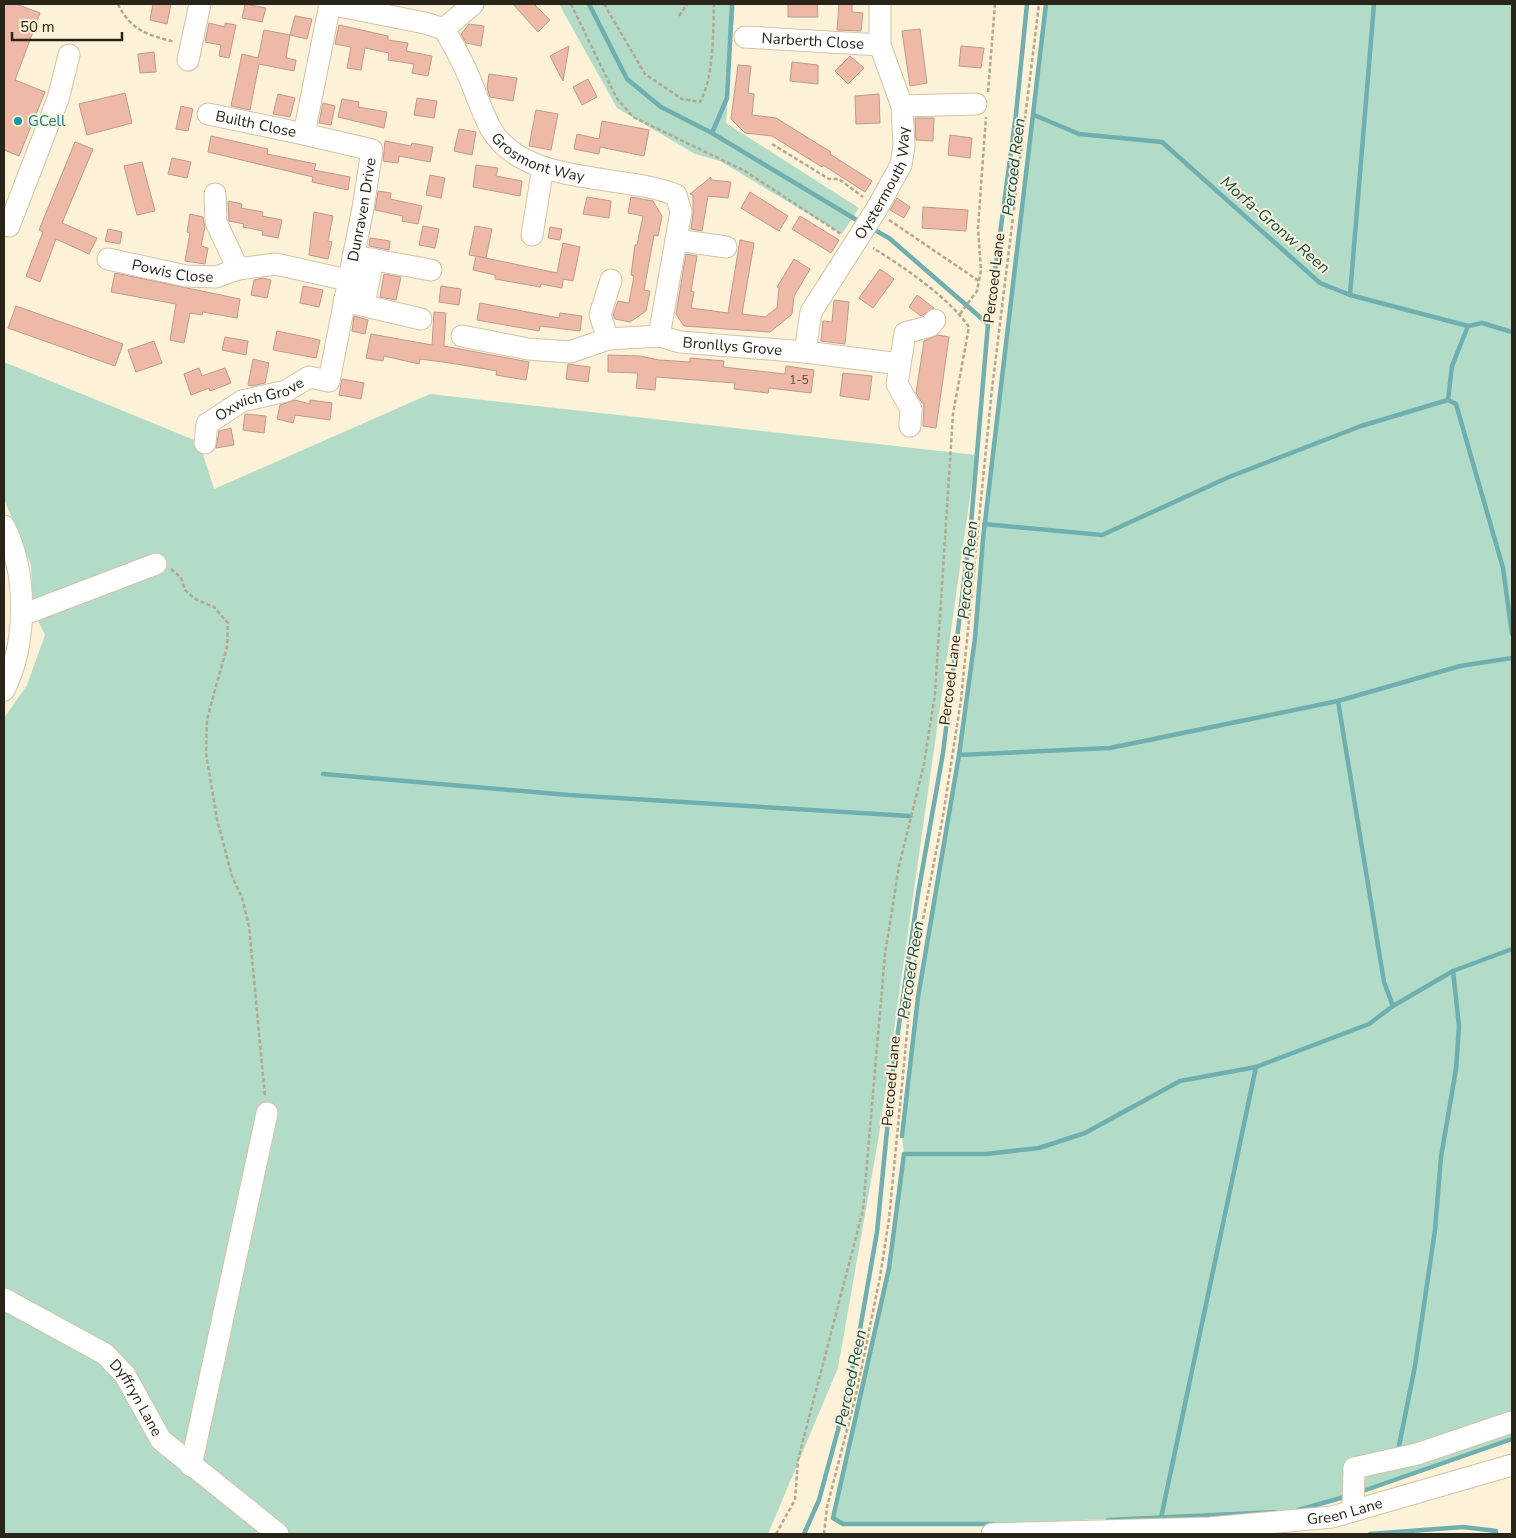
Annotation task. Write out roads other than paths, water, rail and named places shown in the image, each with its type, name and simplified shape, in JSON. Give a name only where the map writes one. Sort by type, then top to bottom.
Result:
[{"type":"street","points":[[190,53],[200,4]]},
{"type":"street","points":[[304,134],[330,4],[425,23],[444,29],[473,4]]},
{"type":"street","name":"Oystermouth Way","points":[[805,352],[812,312],[877,209],[901,165],[904,146],[902,106],[880,45],[880,4]]},
{"type":"street","name":"Grosmont Way","points":[[444,29],[465,67],[491,130],[508,151],[543,168],[657,188],[676,196],[680,212],[659,336]]},
{"type":"street","name":"Narberth Close","points":[[745,37],[880,45]]},
{"type":"street","points":[[5,230],[58,99],[69,55]]},
{"type":"street","points":[[902,106],[984,103]]},
{"type":"street","name":"Builth Close","points":[[208,114],[304,134]]},
{"type":"street","name":"Dunraven Drive","points":[[304,134],[372,150],[363,258],[348,280],[329,381]]},
{"type":"street","points":[[532,235],[543,168]]},
{"type":"street","name":"Powis Close","points":[[215,194],[216,222],[238,269]]},
{"type":"street","points":[[676,240],[726,247]]},
{"type":"street","points":[[364,305],[363,258],[431,270]]},
{"type":"street","name":"Powis Close","points":[[108,259],[186,276],[216,277],[238,269],[276,264],[348,280]]},
{"type":"street","points":[[608,339],[600,315],[611,280]]},
{"type":"street","points":[[344,301],[421,319]]},
{"type":"street","points":[[910,426],[911,409],[897,384],[905,333],[930,326],[935,320]]},
{"type":"street","name":"Bronllys Grove","points":[[462,336],[528,349],[570,352],[608,339],[659,336],[680,342],[805,352],[900,364]]},
{"type":"street","name":"Oxwich Grove","points":[[206,443],[207,424],[242,401],[286,391],[308,376],[329,381]]},
{"type":"street","points":[[4,526],[16,561],[22,615],[19,645],[10,678],[4,690]]},
{"type":"street","points":[[22,615],[156,564]]},
{"type":"street","points":[[191,1466],[267,1114]]},
{"type":"street","name":"Dyffryn Lane","points":[[4,1299],[104,1354],[125,1375],[161,1440],[278,1534]]},
{"type":"street","points":[[1353,1500],[1354,1468],[1397,1458],[1512,1422]]},
{"type":"street","name":"Green Lane","points":[[992,1534],[1210,1528],[1332,1518],[1353,1500],[1512,1465]]},
{"type":"waterway","points":[[589,4],[627,79],[661,107],[712,133],[860,222]]},
{"type":"waterway","points":[[712,133],[727,98],[732,4]]},
{"type":"waterway","points":[[804,1534],[819,1500],[838,1430],[856,1352],[877,1232],[894,1059],[918,894],[943,753],[971,524],[988,324],[1016,114],[1027,4]]},
{"type":"waterway","name":"Percoed Reen","points":[[902,1136],[918,997],[959,755],[975,638],[983,539],[1046,4]]},
{"type":"waterway","points":[[1350,295],[1374,4]]},
{"type":"waterway","name":"Morfa-Gronw Reen","points":[[1034,115],[1079,134],[1162,142],[1320,283],[1350,295],[1468,326],[1482,323],[1512,332]]},
{"type":"waterway","points":[[871,228],[889,238],[988,324]]},
{"type":"waterway","points":[[1448,400],[1452,366],[1468,326]]},
{"type":"waterway","points":[[984,524],[1102,535],[1229,477],[1361,426],[1448,400],[1456,404],[1503,568],[1512,634]]},
{"type":"waterway","points":[[959,755],[1110,748],[1338,701],[1460,666],[1512,658]]},
{"type":"waterway","points":[[1338,701],[1384,982],[1393,1006]]},
{"type":"waterway","points":[[323,774],[569,795],[910,816]]},
{"type":"waterway","points":[[993,1524],[843,1524],[833,1518],[889,1268],[904,1154],[986,1154],[1039,1148],[1085,1133],[1180,1081],[1256,1067],[1369,1024],[1393,1006],[1453,971],[1512,949]]},
{"type":"waterway","points":[[1398,1451],[1415,1366],[1435,1230],[1441,1157],[1456,1069],[1459,1026],[1453,971]]},
{"type":"waterway","points":[[1161,1518],[1256,1067]]},
{"type":"waterway","points":[[1360,1492],[1512,1439]]},
{"type":"waterway","points":[[1298,1510],[1348,1496]]},
{"type":"waterway","points":[[1108,1520],[1275,1512]]},
{"type":"waterway","points":[[1370,1534],[1463,1527],[1496,1531],[1496,1534]]},
{"type":"place","name":"GCell","points":[[18,121]]}]
